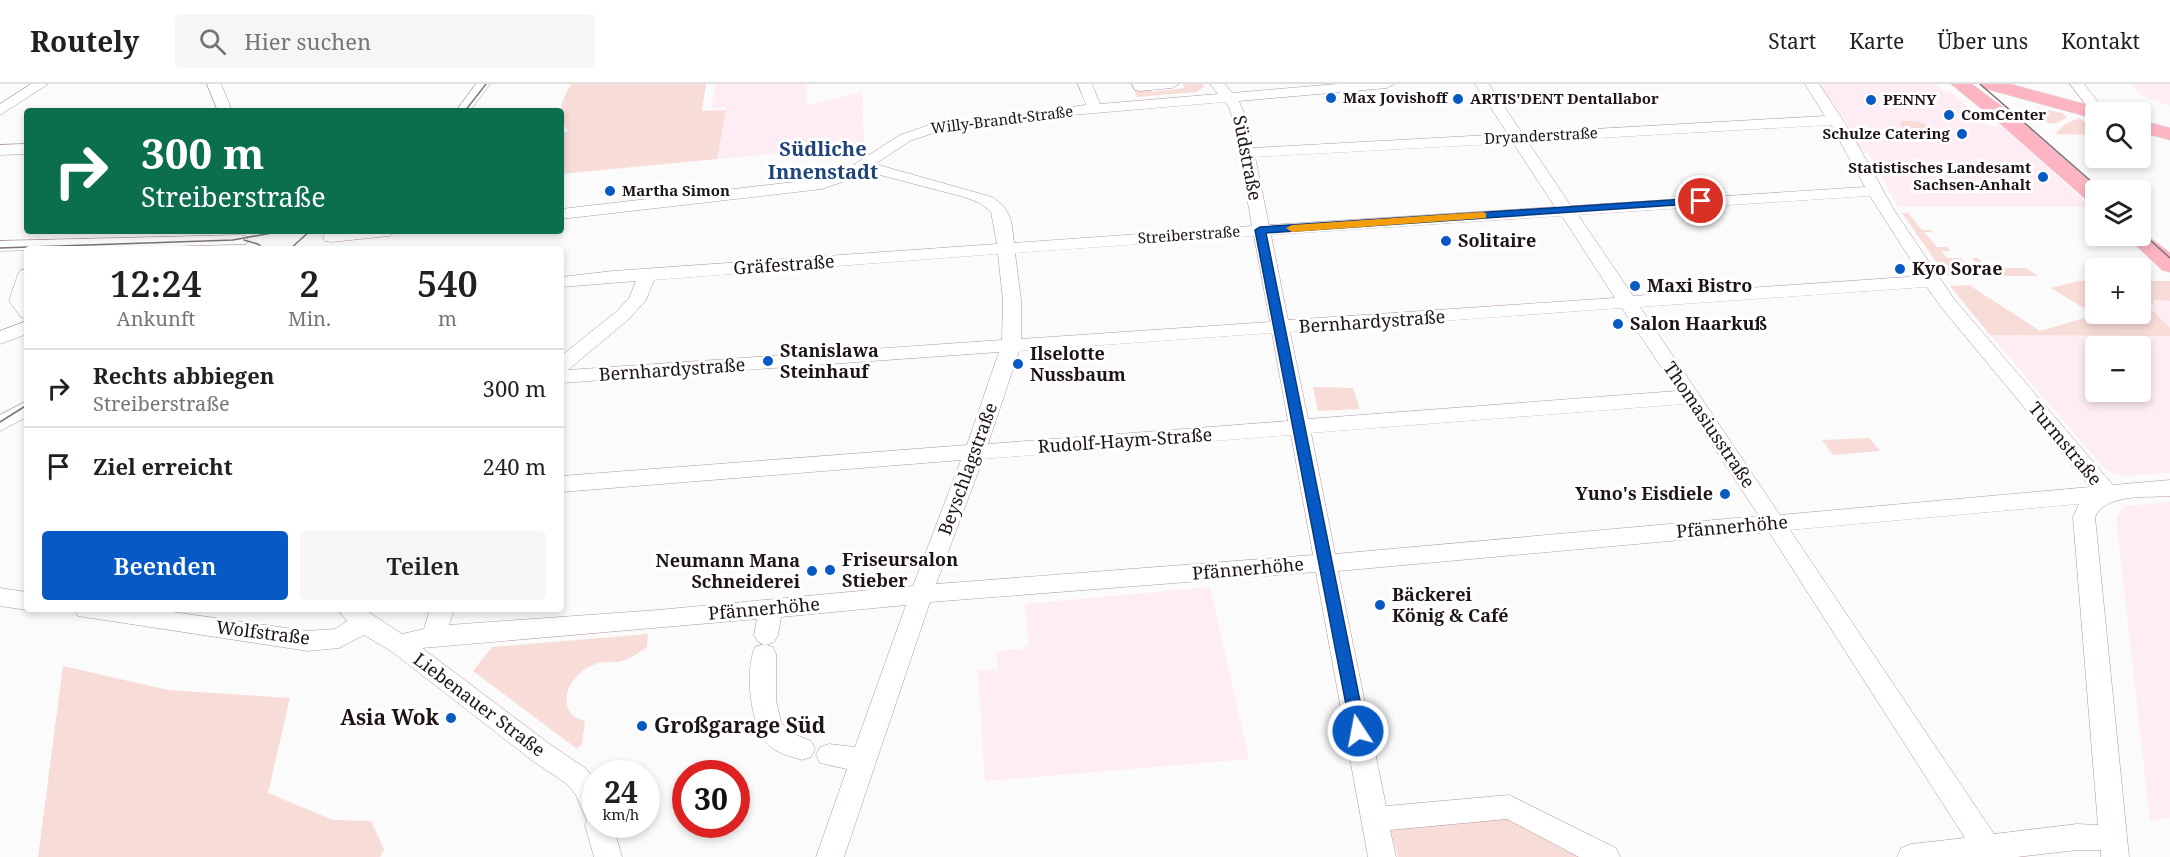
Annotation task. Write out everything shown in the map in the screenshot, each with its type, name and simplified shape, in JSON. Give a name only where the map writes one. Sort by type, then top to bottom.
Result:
[{"type":"main road","points":[[1960,84],[2010,122],[2085,188]]},
{"type":"main road","points":[[1990,84],[2085,110]]},
{"type":"main road","points":[[1990,84],[2098,180]]},
{"type":"main road","points":[[2151,129],[2170,134]]},
{"type":"main road","points":[[2151,229],[2170,245]]},
{"type":"main road","points":[[2148,246],[2170,265]]},
{"type":"street","points":[[1,110],[41,84]]},
{"type":"street","points":[[214,84],[224,108]]},
{"type":"street","points":[[465,108],[483,84]]},
{"type":"street","points":[[1085,84],[1095,109]]},
{"type":"street","points":[[1139,84],[1140,87],[1172,84]]},
{"type":"street","name":"Südstraße","points":[[1217,84],[1238,109],[1382,857]]},
{"type":"street","name":"Willy-Brandt-Straße","points":[[564,214],[812,186],[842,178],[897,143],[929,129],[1095,109],[1229,98],[1325,87],[1387,84]]},
{"type":"street","name":"Thomasiusstraße","points":[[1482,84],[1990,852]]},
{"type":"street","name":"Turmstraße","points":[[1812,84],[1835,120],[1874,191],[1932,281],[1972,334],[2107,493],[2091,502],[2084,517],[2114,847]]},
{"type":"street","points":[[2077,84],[2089,102]]},
{"type":"street","name":"Dryanderstraße","points":[[1247,153],[1835,120]]},
{"type":"street","points":[[0,150],[24,149]]},
{"type":"street","name":"Beyschlagstraße","points":[[830,857],[921,594],[975,452],[1011,346],[1012,300],[1002,216],[998,209],[986,200],[863,166]]},
{"type":"street","name":"Streiberstraße","points":[[1006,248],[1874,191]]},
{"type":"street","points":[[327,239],[366,234]]},
{"type":"street","points":[[81,246],[243,240]]},
{"type":"street","points":[[0,246],[24,246]]},
{"type":"street","name":"Gräfestraße","points":[[564,282],[613,276],[1006,248]]},
{"type":"street","points":[[564,364],[623,315],[637,300],[646,275]]},
{"type":"street","name":"Bernhardystraße","points":[[564,377],[1932,281]]},
{"type":"street","points":[[24,283],[18,301],[24,309]]},
{"type":"street","points":[[0,338],[24,328]]},
{"type":"street","name":"Rudolf-Haym-Straße","points":[[564,484],[1300,429],[1689,397]]},
{"type":"street","points":[[0,424],[24,410]]},
{"type":"street","name":"Pfännerhöhe","points":[[399,644],[434,636],[770,609],[921,594],[1327,563],[2170,488]]},
{"type":"street","points":[[0,597],[24,601]]},
{"type":"street","points":[[770,609],[765,645],[765,712],[779,740],[802,749]]},
{"type":"street","name":"Wolfstraße","points":[[123,612],[308,641],[339,638],[357,616]]},
{"type":"street","points":[[434,636],[441,612]]},
{"type":"street","name":"Liebenauer Straße","points":[[357,616],[399,644],[582,783]]},
{"type":"street","points":[[829,754],[864,760]]},
{"type":"street","points":[[1375,819],[1509,807],[1606,857]]},
{"type":"street","points":[[1911,857],[1990,852],[2078,837],[2114,847]]},
{"type":"street","points":[[603,838],[608,857]]},
{"type":"shaded area","points":[[571,84],[706,84],[702,111],[726,110],[717,159],[564,174],[564,131],[569,132],[564,124],[564,108],[561,108]]},
{"type":"shaded area","points":[[716,84],[807,84],[806,106],[862,92],[864,145],[717,159],[726,107],[711,108]]},
{"type":"shaded area","points":[[1183,84],[1203,84],[1204,87],[1196,92],[1137,97],[1134,89],[1149,88],[1152,92],[1185,88]]},
{"type":"shaded area","points":[[1818,84],[1936,84],[1944,92],[1953,93],[1987,126],[2004,126],[2085,201],[2085,207],[1898,207],[1869,154],[1856,144],[1846,126],[1849,125]]},
{"type":"shaded area","points":[[2132,84],[2170,84],[2170,106],[2142,96]]},
{"type":"shaded area","points":[[1993,101],[2004,103],[2092,180],[2085,180]]},
{"type":"shaded area","points":[[2037,108],[2062,113],[2067,117],[2052,124],[2033,111]]},
{"type":"shaded area","points":[[2079,118],[2085,122],[2085,135],[2055,134],[2065,124]]},
{"type":"shaded area","points":[[1901,121],[1921,122],[1938,133],[1924,135],[1913,133],[1900,125]]},
{"type":"shaded area","points":[[1902,213],[1908,213],[1922,230],[1931,230],[1933,232],[1924,232],[1937,247],[1947,247],[1950,251],[1941,251],[1947,258],[1961,258],[1965,263],[1952,263],[1958,271],[1966,271],[1973,276],[1946,276]]},
{"type":"shaded area","points":[[1972,258],[1978,258],[1987,268],[2026,268],[2038,276],[1988,276]]},
{"type":"shaded area","points":[[2085,281],[2085,309],[2051,288]]},
{"type":"shaded area","points":[[2151,281],[2170,281],[2170,301],[2153,300],[2155,304],[2151,304]]},
{"type":"shaded area","points":[[1969,285],[2040,331],[2085,318],[2085,324],[2151,324],[2151,309],[2170,328],[2170,336],[1990,335],[1950,286]]},
{"type":"shaded area","points":[[2151,301],[2170,301],[2170,328],[2151,310]]},
{"type":"shaded area","points":[[1990,335],[2170,336],[2170,473],[2125,476],[2106,470]]},
{"type":"shaded area","points":[[1313,387],[1353,388],[1360,409],[1318,411]]},
{"type":"shaded area","points":[[1869,438],[1880,451],[1833,455],[1822,440]]},
{"type":"shaded area","points":[[2170,502],[2170,818],[2150,820],[2116,517],[2125,506]]},
{"type":"shaded area","points":[[1210,587],[1249,759],[985,781],[978,671],[997,669],[996,651],[1022,649],[1029,643],[1025,604]]},
{"type":"shaded area","points":[[648,634],[647,647],[638,653],[622,661],[602,662],[585,669],[570,686],[567,693],[568,708],[575,717],[585,721],[582,744],[577,749],[473,671],[492,647]]},
{"type":"shaded area","points":[[63,666],[168,690],[290,698],[268,793],[333,820],[371,821],[384,849],[380,857],[38,857]]},
{"type":"shaded area","points":[[1503,814],[1587,857],[1398,857],[1389,826]]},
{"type":"tram line","points":[[467,108],[486,84]]},
{"type":"tram line","points":[[1980,84],[2090,180]]},
{"type":"tram line","points":[[58,246],[233,240],[266,234]]},
{"type":"tram line","points":[[293,246],[307,234]]},
{"type":"tram line","points":[[244,240],[260,246]]},
{"type":"tram line","points":[[2151,241],[2170,258]]},
{"type":"tram line","points":[[0,248],[24,247]]},
{"type":"tram line","points":[[0,422],[24,407]]},
{"type":"slow traffic","points":[[1292,228],[1482,216]]},
{"type":"place","name":"Max Jovishoff","points":[[1331,98]]},
{"type":"place","name":"ARTIS'DENT Dentallabor","points":[[1458,99]]},
{"type":"place","name":"PENNY","points":[[1871,100]]},
{"type":"place","name":"ComCenter","points":[[1949,115]]},
{"type":"place","name":"Schulze Catering","points":[[1962,134]]},
{"type":"place","name":"Statistisches Landesamt Sachsen-Anhalt","points":[[2043,177]]},
{"type":"place","name":"Martha Simon","points":[[610,191]]},
{"type":"place","name":"Solitaire","points":[[1446,241]]},
{"type":"place","name":"Kyo Sorae","points":[[1900,269]]},
{"type":"place","name":"Maxi Bistro","points":[[1635,286]]},
{"type":"place","name":"Salon Haarkuß","points":[[1618,324]]},
{"type":"place","name":"Stanislawa Steinhauf","points":[[768,361]]},
{"type":"place","name":"Ilselotte Nussbaum","points":[[1018,364]]},
{"type":"place","name":"Yuno's Eisdiele","points":[[1725,494]]},
{"type":"place","name":"Friseursalon Stieber","points":[[830,570]]},
{"type":"place","name":"Neumann Mana Schneiderei","points":[[812,571]]},
{"type":"place","name":"Bäckerei König & Café","points":[[1380,605]]},
{"type":"place","name":"Asia Wok","points":[[451,718]]},
{"type":"place","name":"Großgarage Süd","points":[[642,726]]},
{"type":"district","name":"Südliche Innenstadt","points":[[823,160]]},
{"type":"route","points":[[1358,731],[1327,563],[1260,230],[1701,201]]}]
